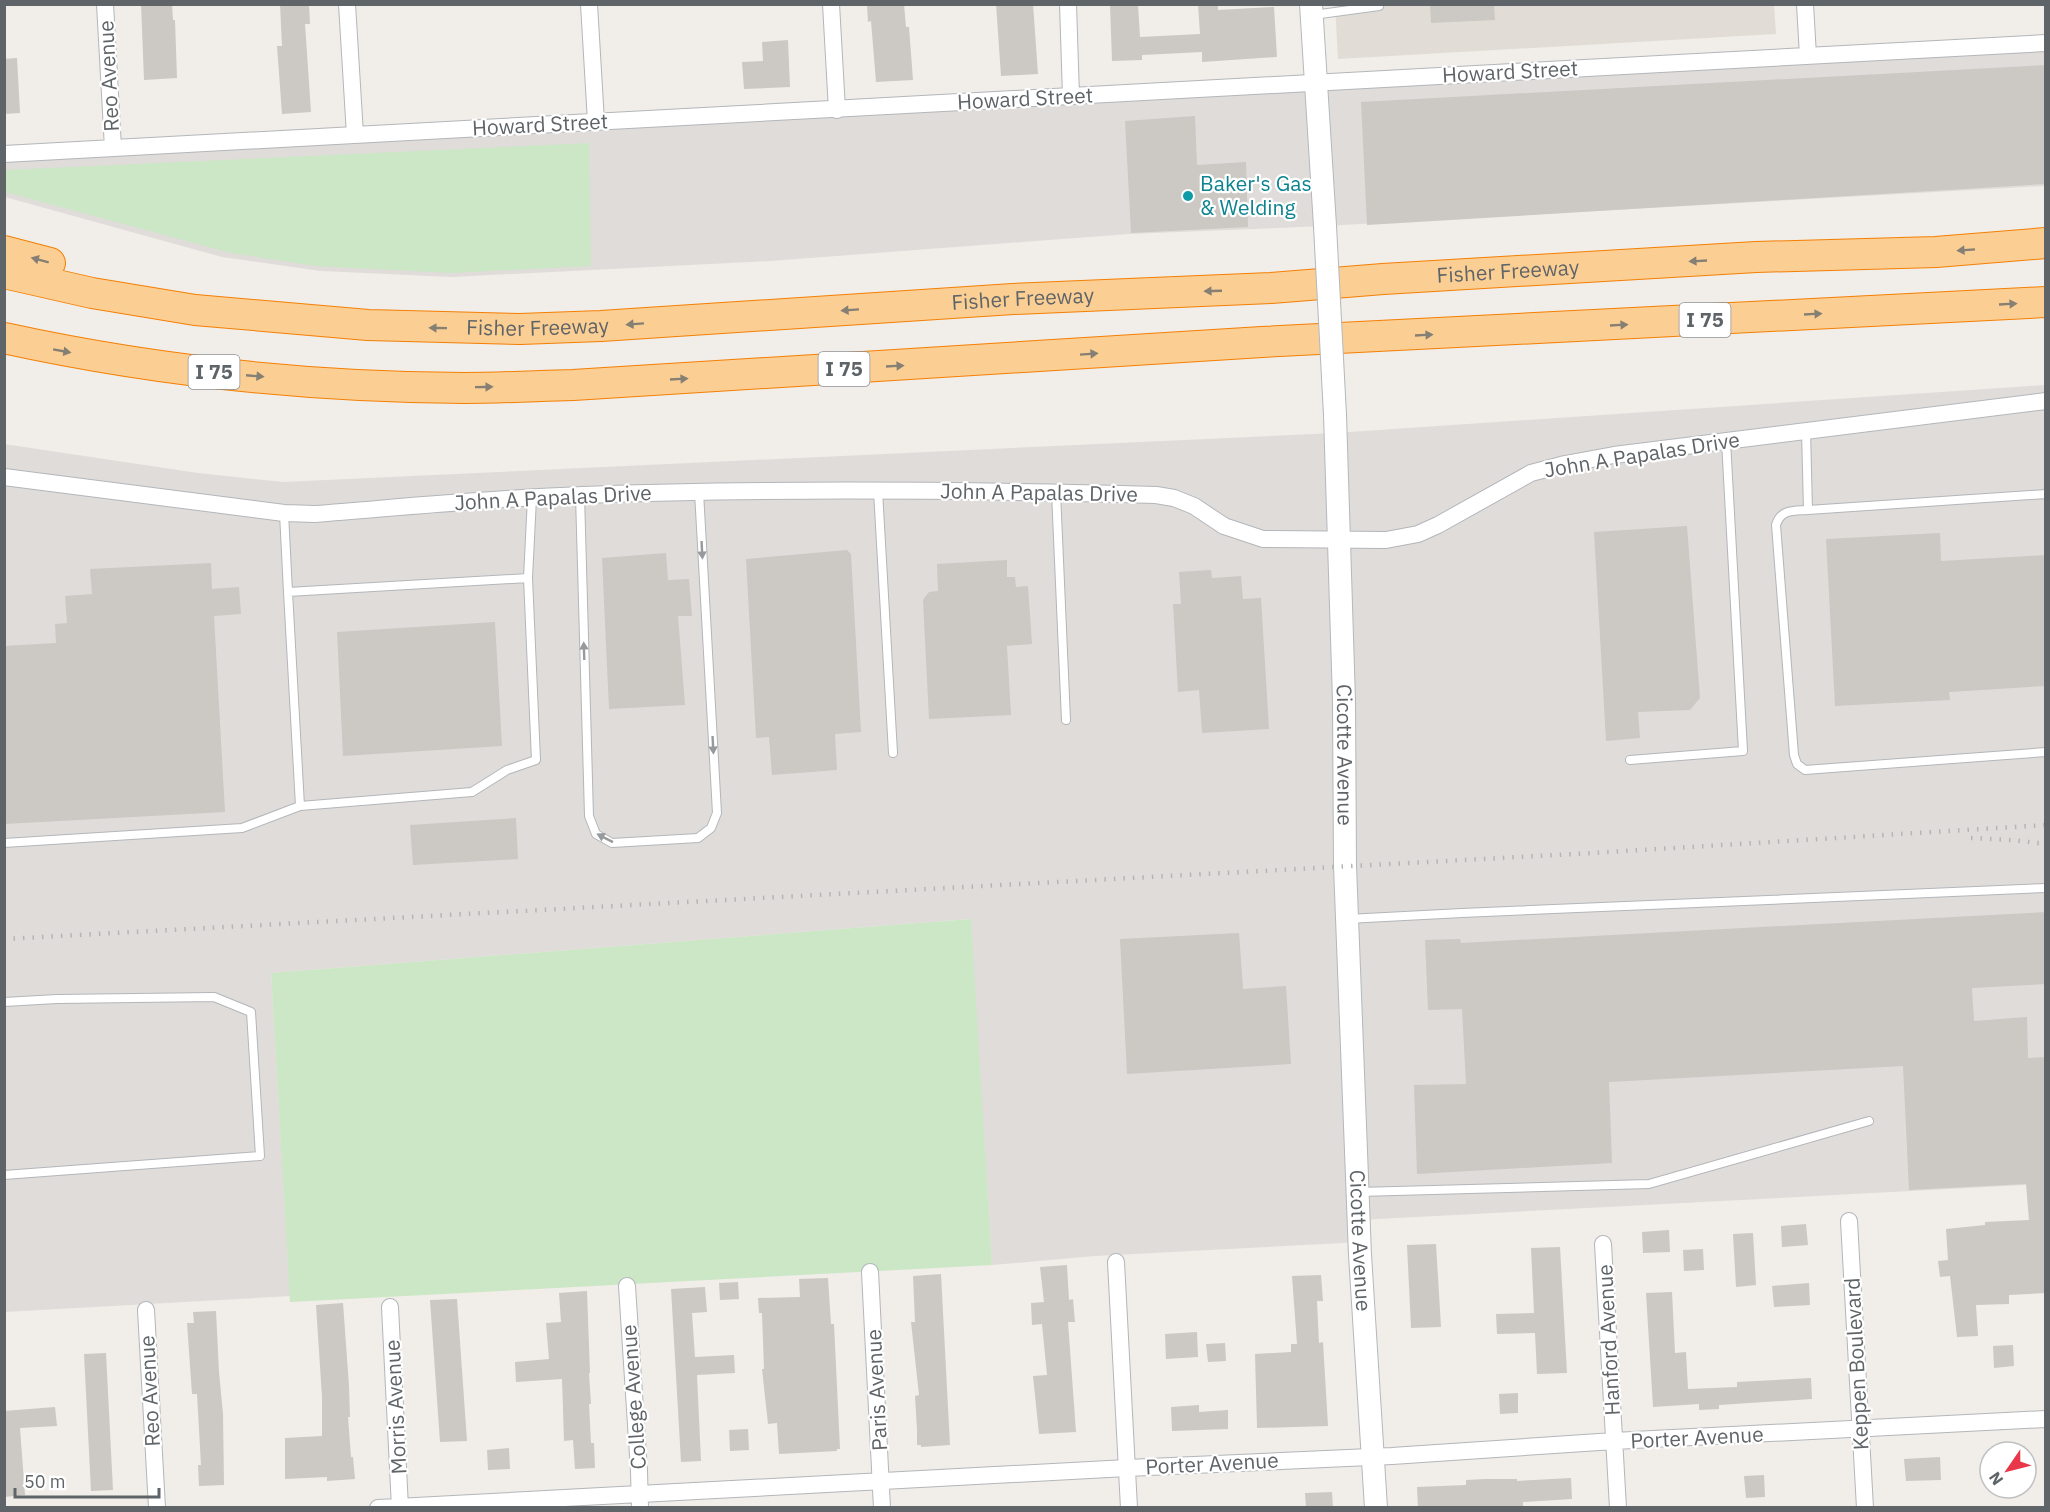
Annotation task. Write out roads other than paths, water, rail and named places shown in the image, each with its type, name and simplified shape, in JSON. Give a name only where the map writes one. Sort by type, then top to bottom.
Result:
[{"type":"highway","name":"Fisher Freeway","points":[[4,273],[92,293],[195,310],[303,321],[433,328],[601,327],[1013,299],[1271,288],[1383,279],[1756,257],[1936,252],[2046,243]]},
{"type":"highway","points":[[4,251],[136,284],[195,310]]},
{"type":"highway","name":"I 75","points":[[4,338],[116,360],[196,371],[376,385],[464,388],[573,386],[1262,342],[2046,302]]},
{"type":"street","name":"Reo Avenue","points":[[105,4],[113,148]]},
{"type":"street","points":[[347,4],[355,135]]},
{"type":"street","points":[[589,4],[596,122]]},
{"type":"street","points":[[831,4],[837,110]]},
{"type":"street","points":[[1068,4],[1071,96]]},
{"type":"street","points":[[1805,4],[1808,56]]},
{"type":"street","name":"Cicotte Avenue","points":[[1312,10],[1315,83],[1320,119],[1335,415],[1340,540],[1347,919],[1358,1192],[1371,1456],[1376,1508]]},
{"type":"street","name":"Howard Street","points":[[4,154],[2046,43]]},
{"type":"street","name":"John A Papalas Drive","points":[[4,477],[284,513],[315,514],[580,495],[699,492],[1056,492],[1156,495],[1174,498],[1194,506],[1224,526],[1263,539],[1386,540],[1418,534],[1531,473],[1565,464],[1614,455],[2046,401]]},
{"type":"street","name":"Keppen Boulevard","points":[[1849,1221],[1865,1508]]},
{"type":"street","name":"Hanford Avenue","points":[[1603,1244],[1618,1508]]},
{"type":"street","points":[[1116,1262],[1128,1508]]},
{"type":"street","name":"Paris Avenue","points":[[870,1272],[882,1508]]},
{"type":"street","name":"College Avenue","points":[[627,1286],[639,1501]]},
{"type":"street","name":"Morris Avenue","points":[[390,1307],[400,1507]]},
{"type":"street","name":"Reo Avenue","points":[[146,1310],[157,1508]]},
{"type":"street","name":"Porter Avenue","points":[[378,1508],[639,1501],[881,1481],[2046,1419]]},
{"type":"lane","points":[[1312,10],[1379,5]]},
{"type":"lane","points":[[1806,431],[1809,510]]},
{"type":"lane","points":[[1630,760],[1743,751],[1726,441]]},
{"type":"lane","points":[[878,491],[893,753]]},
{"type":"lane","points":[[580,495],[589,816],[596,834],[612,843],[698,838],[711,828],[717,813],[699,492]]},
{"type":"lane","points":[[1056,492],[1066,720]]},
{"type":"lane","points":[[2046,494],[1785,512],[1779,517],[1776,525],[1794,755],[1797,764],[1804,770],[2046,752]]},
{"type":"lane","points":[[4,843],[243,828],[300,806],[472,792],[507,770],[536,760],[528,578],[532,498]]},
{"type":"lane","points":[[284,513],[300,806]]},
{"type":"lane","points":[[288,592],[528,578]]},
{"type":"lane","points":[[1347,919],[2046,888]]},
{"type":"lane","points":[[4,1002],[214,997],[251,1012],[260,1156],[4,1175]]},
{"type":"lane","points":[[1358,1192],[1649,1184],[1869,1121]]},
{"type":"railway","points":[[4,939],[1593,853],[2046,825]]},
{"type":"railway","points":[[1971,838],[2046,844]]},
{"type":"place","name":"Baker's Gas & Welding","points":[[1188,196]]}]
